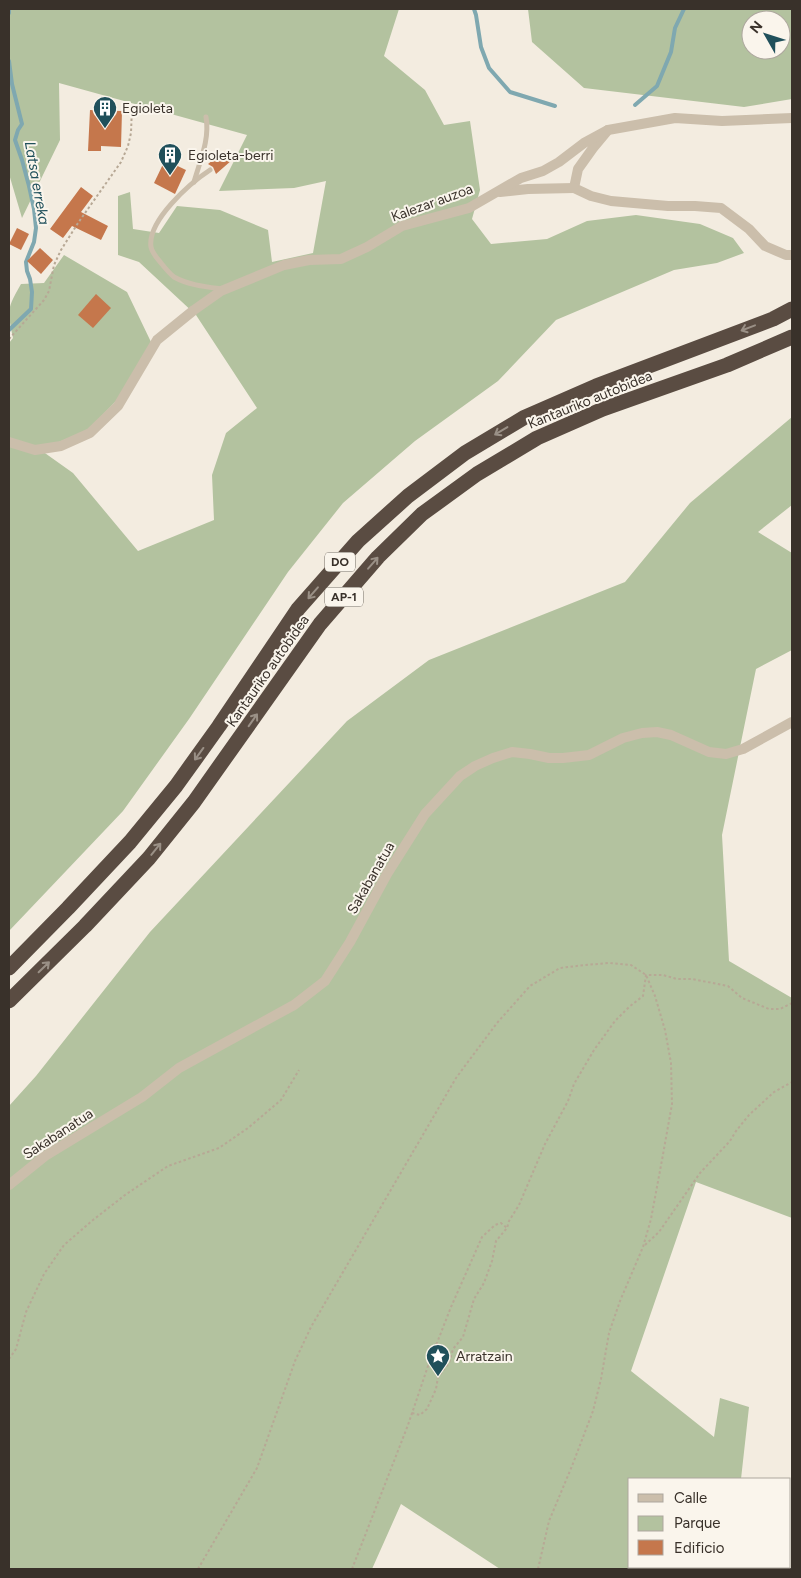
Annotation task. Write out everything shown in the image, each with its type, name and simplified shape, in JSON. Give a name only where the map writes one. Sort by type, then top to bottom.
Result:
[{"type":"highway","name":"Kantauriko autobidea","points":[[9,968],[130,842],[187,771],[298,609],[358,541],[408,496],[465,453],[525,417],[596,386],[772,319],[792,309]]},
{"type":"highway","name":"Kantauriko autobidea","points":[[9,1001],[86,926],[149,858],[205,787],[320,624],[378,557],[422,514],[477,474],[537,438],[603,410],[727,365],[792,337]]},
{"type":"street","name":"Kalezar auzoa","points":[[9,442],[35,450],[60,446],[90,433],[118,406],[157,340],[194,310],[225,289],[284,265],[309,260],[341,259],[367,247],[402,226],[469,208],[521,178],[543,171],[559,162],[584,142],[608,130],[675,118],[722,121],[792,118]]},
{"type":"street","points":[[574,188],[578,169],[608,130]]},
{"type":"street","name":"Kalezar auzoa","points":[[494,193],[528,189],[574,188],[591,196],[611,200],[668,206],[721,208],[748,229],[765,246],[786,255],[792,255]]},
{"type":"street","name":"Sakabanatua","points":[[9,1186],[45,1156],[142,1097],[179,1068],[294,1005],[326,981],[425,814],[460,776],[475,766],[512,752],[549,758],[589,755],[623,738],[642,733],[657,732],[671,735],[708,752],[726,754],[743,750],[792,722]]},
{"type":"lane","points":[[194,182],[206,144],[206,118]]},
{"type":"lane","points":[[210,170],[194,182],[168,207],[152,237],[151,248],[155,256],[175,278],[225,289]]},
{"type":"path","points":[[9,339],[44,300],[54,265],[61,250],[78,222],[121,162],[131,133],[132,107]]},
{"type":"path","points":[[198,1569],[257,1468],[295,1362],[311,1326],[456,1078],[497,1024],[530,986],[560,968],[609,963],[631,964],[646,975],[655,996],[665,1030],[671,1063],[672,1104],[651,1219],[643,1247],[620,1301],[609,1333],[593,1411],[549,1521],[538,1569]]},
{"type":"path","points":[[646,975],[663,975],[728,986],[742,998],[768,1009],[780,1009],[792,1003]]},
{"type":"path","points":[[412,1413],[420,1414],[427,1409],[436,1388],[438,1377],[449,1363],[453,1349],[463,1338],[474,1300],[484,1284],[492,1261],[496,1241],[507,1228],[508,1221],[519,1205],[547,1138],[568,1101],[574,1084],[594,1050],[615,1021],[643,996],[646,975]]},
{"type":"path","points":[[9,1359],[16,1349],[26,1312],[44,1274],[64,1245],[93,1220],[168,1166],[219,1148],[248,1128],[281,1100],[299,1070]]},
{"type":"path","points":[[643,1247],[659,1232],[700,1173],[730,1141],[749,1115],[774,1092],[792,1082]]},
{"type":"path","points":[[352,1569],[412,1413],[439,1335],[482,1237],[495,1225],[501,1223],[507,1228]]},
{"type":"green space","points":[[9,9],[399,9],[384,56],[425,90],[444,125],[470,121],[480,190],[472,219],[491,244],[547,239],[587,221],[636,215],[700,224],[733,238],[744,253],[717,263],[674,270],[556,320],[498,381],[415,441],[343,503],[288,572],[189,719],[123,811],[9,931],[9,343],[13,338],[9,315],[13,299],[21,284],[44,283],[64,255],[127,292],[151,342],[118,399],[88,430],[59,442],[35,446],[73,473],[138,551],[214,520],[212,475],[226,433],[257,408],[196,315],[139,262],[118,255],[118,196],[130,192],[133,229],[159,233],[177,206],[220,210],[268,230],[272,262],[313,253],[326,181],[294,188],[219,191],[247,135],[59,83],[60,140],[22,218],[9,174]]},
{"type":"green space","points":[[528,9],[792,9],[792,99],[744,107],[584,88],[532,42]]},
{"type":"green space","points":[[792,417],[792,505],[758,532],[792,553],[792,650],[756,669],[722,835],[729,961],[792,998],[792,1218],[696,1182],[631,1371],[714,1437],[720,1398],[749,1407],[741,1478],[628,1478],[628,1568],[730,1569],[500,1569],[401,1504],[372,1569],[9,1569],[9,1106],[36,1076],[150,932],[347,721],[429,660],[625,582],[690,503]]},
{"type":"building","name":"Egioleta","points":[[90,110],[122,111],[121,147],[101,146],[101,151],[88,151]]},
{"type":"building","points":[[224,151],[232,160],[216,174],[213,167],[208,164]]},
{"type":"building","name":"Egioleta-berri","points":[[165,160],[186,170],[175,194],[154,183]]},
{"type":"building","points":[[81,187],[93,196],[81,212],[108,226],[101,240],[72,226],[63,238],[50,229]]},
{"type":"building","points":[[17,228],[29,234],[21,250],[9,244]]},
{"type":"building","points":[[40,248],[53,260],[41,274],[27,261]]},
{"type":"building","points":[[96,294],[111,308],[93,328],[78,315]]},
{"type":"waterway","points":[[474,9],[481,47],[489,68],[510,92],[555,106]]},
{"type":"waterway","points":[[635,105],[657,86],[671,52],[675,28],[684,9]]},
{"type":"waterway","name":"Latsa erreka","points":[[9,61],[12,84],[22,124],[15,140],[29,186],[36,228],[34,242],[26,262],[32,292],[31,309],[9,330]]},
{"type":"place","name":"Egioleta","points":[[105,129]]},
{"type":"place","name":"Egioleta-berri","points":[[170,176]]},
{"type":"place","name":"Arratzain","points":[[438,1377]]}]
